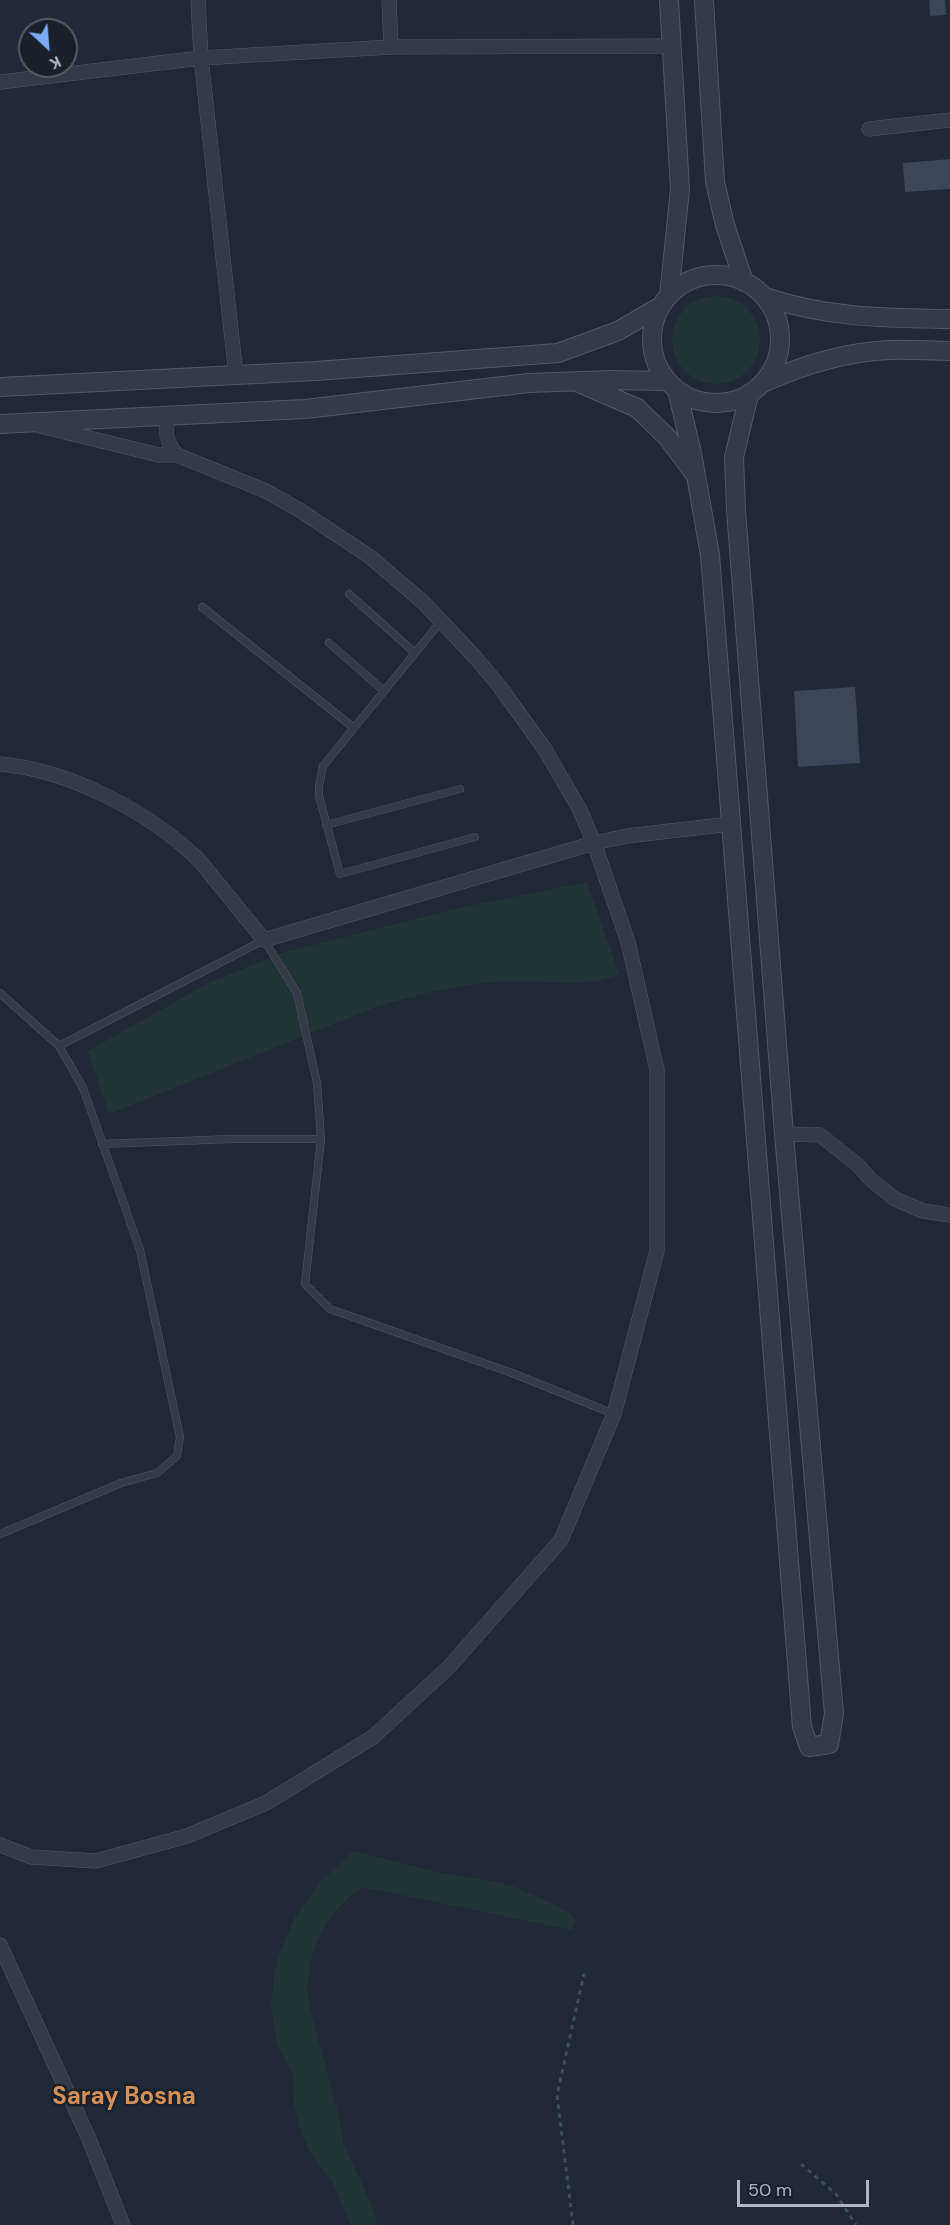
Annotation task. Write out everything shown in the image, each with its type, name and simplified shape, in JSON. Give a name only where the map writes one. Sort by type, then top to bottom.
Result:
[{"type":"street","points":[[198,0],[201,58],[236,375]]},
{"type":"street","points":[[389,0],[391,47]]},
{"type":"street","points":[[669,0],[680,189],[665,301],[652,332],[652,345],[654,358],[672,386],[696,476],[710,555],[802,1727],[809,1747],[829,1744],[834,1714],[784,1134],[736,510],[734,457],[756,389],[777,361],[780,334],[778,321],[765,297]]},
{"type":"street","points":[[704,0],[715,182],[725,225],[744,282]]},
{"type":"street","points":[[0,82],[201,58],[391,47],[672,46]]},
{"type":"street","points":[[870,129],[950,120]]},
{"type":"street","points":[[0,387],[236,375],[558,353],[618,331],[665,301],[685,284],[704,276],[731,277],[744,282],[765,297],[830,314],[950,319]]},
{"type":"street","points":[[0,424],[305,409],[529,383],[574,381],[610,380],[672,386],[697,401],[715,404],[732,401],[802,367],[844,355],[889,350],[950,351]]},
{"type":"street","points":[[574,381],[637,408],[667,437],[696,476]]},
{"type":"street","points":[[169,415],[167,439],[177,455]]},
{"type":"street","points":[[0,1845],[31,1857],[96,1861],[187,1836],[266,1803],[373,1737],[449,1667],[561,1540],[614,1414],[657,1251],[657,1070],[628,942],[594,843],[580,810],[563,778],[524,718],[442,620],[397,578],[369,556],[301,511],[266,491],[177,455],[159,455],[21,422]]},
{"type":"street","points":[[0,764],[38,771],[68,781],[127,807],[152,823],[198,860],[264,940],[594,843],[627,836],[730,824]]},
{"type":"street","points":[[784,1134],[820,1135],[860,1166],[876,1184],[895,1199],[923,1211],[950,1215]]},
{"type":"street","points":[[0,1945],[89,2139],[123,2225]]},
{"type":"lane","points":[[349,594],[415,653]]},
{"type":"lane","points":[[202,607],[354,728]]},
{"type":"lane","points":[[442,620],[323,766],[319,796],[340,874],[475,837]]},
{"type":"lane","points":[[329,643],[384,691]]},
{"type":"lane","points":[[326,825],[460,789]]},
{"type":"lane","points":[[59,1046],[264,940],[297,993],[317,1083],[321,1139],[305,1284],[330,1309],[512,1373],[614,1414]]},
{"type":"lane","points":[[0,993],[10,999],[59,1046],[83,1088],[140,1250],[180,1437],[177,1456],[157,1473],[121,1483],[0,1534]]},
{"type":"lane","points":[[102,1144],[232,1139],[321,1139]]},
{"type":"path","points":[[573,2225],[557,2095],[584,1974]]},
{"type":"path","points":[[801,2164],[836,2194],[856,2225]]},
{"type":"green space","points":[[716,296],[733,299],[747,309],[757,323],[760,340],[757,357],[747,371],[733,381],[716,384],[699,381],[685,371],[675,357],[672,340],[675,323],[685,309],[699,299]]},
{"type":"green space","points":[[587,882],[619,974],[591,982],[577,983],[488,982],[408,998],[376,1007],[109,1114],[88,1051],[205,985],[278,954],[468,906]]},
{"type":"green space","points":[[354,1851],[445,1874],[515,1887],[555,1905],[571,1914],[576,1921],[572,1930],[362,1887],[348,1898],[327,1923],[313,1951],[308,2001],[338,2113],[344,2145],[369,2199],[378,2225],[351,2225],[333,2183],[311,2154],[303,2137],[294,2105],[293,2075],[277,2044],[271,2009],[274,1974],[279,1954],[295,1917],[321,1881]]},
{"type":"building","points":[[929,0],[945,0],[946,15],[930,16]]},
{"type":"building","points":[[950,159],[950,189],[905,192],[903,163]]},
{"type":"building","points":[[855,687],[860,763],[798,767],[794,691]]},
{"type":"district","name":"Saray Bosna","points":[[124,2098]]}]
